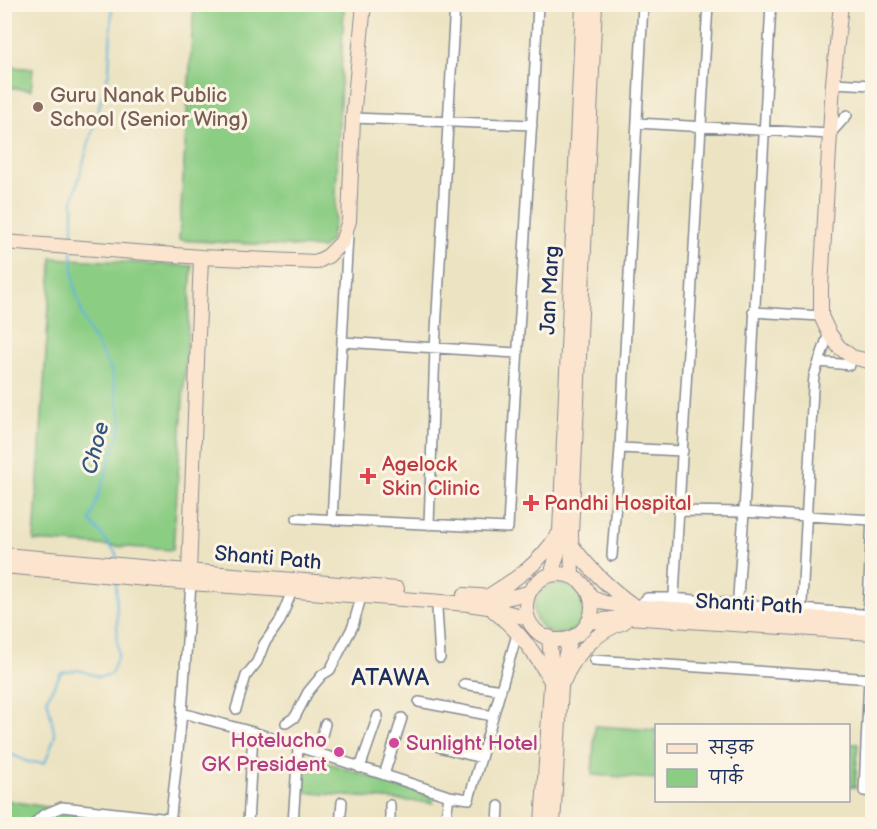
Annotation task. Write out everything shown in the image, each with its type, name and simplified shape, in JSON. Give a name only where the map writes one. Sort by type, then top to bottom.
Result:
[{"type":"main road","points":[[4,242],[201,257],[316,262],[328,256],[342,242],[349,221],[352,118],[363,4]]},
{"type":"main road","name":"Jan Marg","points":[[551,575],[560,532],[584,4]]},
{"type":"main road","name":"Jan Marg","points":[[572,576],[571,544],[595,4]]},
{"type":"main road","points":[[842,4],[833,83],[821,316],[839,347],[852,357],[873,362]]},
{"type":"main road","points":[[190,578],[201,257]]},
{"type":"main road","points":[[556,684],[518,631],[488,602],[545,555],[560,532]]},
{"type":"main road","points":[[556,684],[595,638],[635,610],[588,567],[571,544]]},
{"type":"main road","name":"Shanti Path","points":[[4,555],[82,567],[190,578],[488,602],[528,593]]},
{"type":"main road","name":"Shanti Path","points":[[4,566],[82,567]]},
{"type":"main road","points":[[551,575],[572,576],[588,590],[592,598],[592,613],[581,632],[562,640],[549,638],[534,629],[527,618],[528,593],[536,584],[551,575]]},
{"type":"main road","name":"Shanti Path","points":[[592,598],[635,610],[873,633]]},
{"type":"main road","name":"Shanti Path","points":[[488,602],[527,618]]},
{"type":"main road","name":"Shanti Path","points":[[588,622],[635,610],[873,622]]},
{"type":"main road","points":[[549,638],[556,684],[553,825]]},
{"type":"main road","points":[[542,825],[556,684],[570,638]]},
{"type":"street","points":[[429,525],[435,348],[455,4]]},
{"type":"street","points":[[297,518],[508,528],[516,353],[538,4]]},
{"type":"street","points":[[612,556],[620,448],[643,4]]},
{"type":"street","points":[[674,595],[708,4]]},
{"type":"street","points":[[738,596],[771,4]]},
{"type":"street","points":[[833,83],[873,85]]},
{"type":"street","points":[[637,123],[830,134],[847,115]]},
{"type":"street","points":[[352,118],[532,125]]},
{"type":"street","points":[[332,520],[349,221]]},
{"type":"street","points":[[753,312],[821,316]]},
{"type":"street","points":[[802,603],[814,376],[829,333]]},
{"type":"street","points":[[343,342],[516,353]]},
{"type":"street","points":[[819,362],[850,365]]},
{"type":"street","points":[[620,448],[683,451]]},
{"type":"street","points":[[635,610],[647,598],[672,598],[870,611],[873,519],[679,511]]},
{"type":"street","points":[[34,825],[44,815],[62,807],[170,822],[182,713],[190,578]]},
{"type":"street","points":[[236,709],[246,676],[257,662],[264,644],[280,621],[290,596]]},
{"type":"street","points":[[286,723],[295,717],[308,692],[321,675],[330,670],[354,626],[360,601]]},
{"type":"street","points":[[437,608],[440,658]]},
{"type":"street","points":[[182,713],[253,732],[449,796],[469,799],[518,631]]},
{"type":"street","points":[[594,660],[871,678],[864,791],[873,792]]},
{"type":"street","points":[[464,684],[501,690]]},
{"type":"street","points":[[419,702],[494,716]]},
{"type":"street","points":[[360,768],[378,716]]},
{"type":"street","points":[[384,775],[402,718]]},
{"type":"street","points":[[317,754],[325,724]]},
{"type":"street","points":[[248,825],[253,732]]},
{"type":"street","points":[[439,747],[482,758]]},
{"type":"street","points":[[293,825],[298,748]]},
{"type":"street","points":[[445,825],[449,796]]},
{"type":"street","points":[[340,825],[342,802]]},
{"type":"street","points":[[390,805],[390,825]]},
{"type":"street","points":[[498,825],[500,806]]},
{"type":"green space","points":[[194,5],[344,5],[335,219],[330,241],[322,248],[179,240]]},
{"type":"green space","points":[[5,66],[33,69],[31,90],[5,87]]},
{"type":"green space","points":[[52,258],[192,266],[173,550],[34,541]]},
{"type":"green space","points":[[559,584],[573,588],[580,595],[584,609],[580,623],[573,630],[559,634],[545,630],[538,623],[534,609],[538,595],[545,588]]},
{"type":"green space","points":[[595,726],[655,730],[655,779],[592,775]]},
{"type":"green space","points":[[850,744],[858,744],[855,787],[850,787]]},
{"type":"green space","points":[[303,755],[433,797],[433,803],[300,792]]},
{"type":"green space","points":[[4,800],[149,824],[5,824]]},
{"type":"waterway","name":"Choe","points":[[73,243],[73,199],[109,72],[112,4]]},
{"type":"waterway","name":"Choe","points":[[72,251],[74,285],[85,323],[111,370],[122,424],[90,521],[116,553],[116,561]]},
{"type":"waterway","name":"Choe","points":[[4,751],[28,762],[45,763],[55,736],[47,698],[61,673],[78,670],[100,677],[111,674],[118,656],[116,581]]},
{"type":"place","name":"Guru Nanak Public School (Senior Wing)","points":[[38,107]]},
{"type":"place","name":"Agelock Skin Clinic","points":[[368,476]]},
{"type":"place","name":"Pandhi Hospital","points":[[531,503]]},
{"type":"place","name":"Sunlight Hotel","points":[[394,743]]},
{"type":"place","name":"Hotelucho GK President","points":[[339,752]]},
{"type":"district","name":"ATAWA","points":[[391,677]]}]
